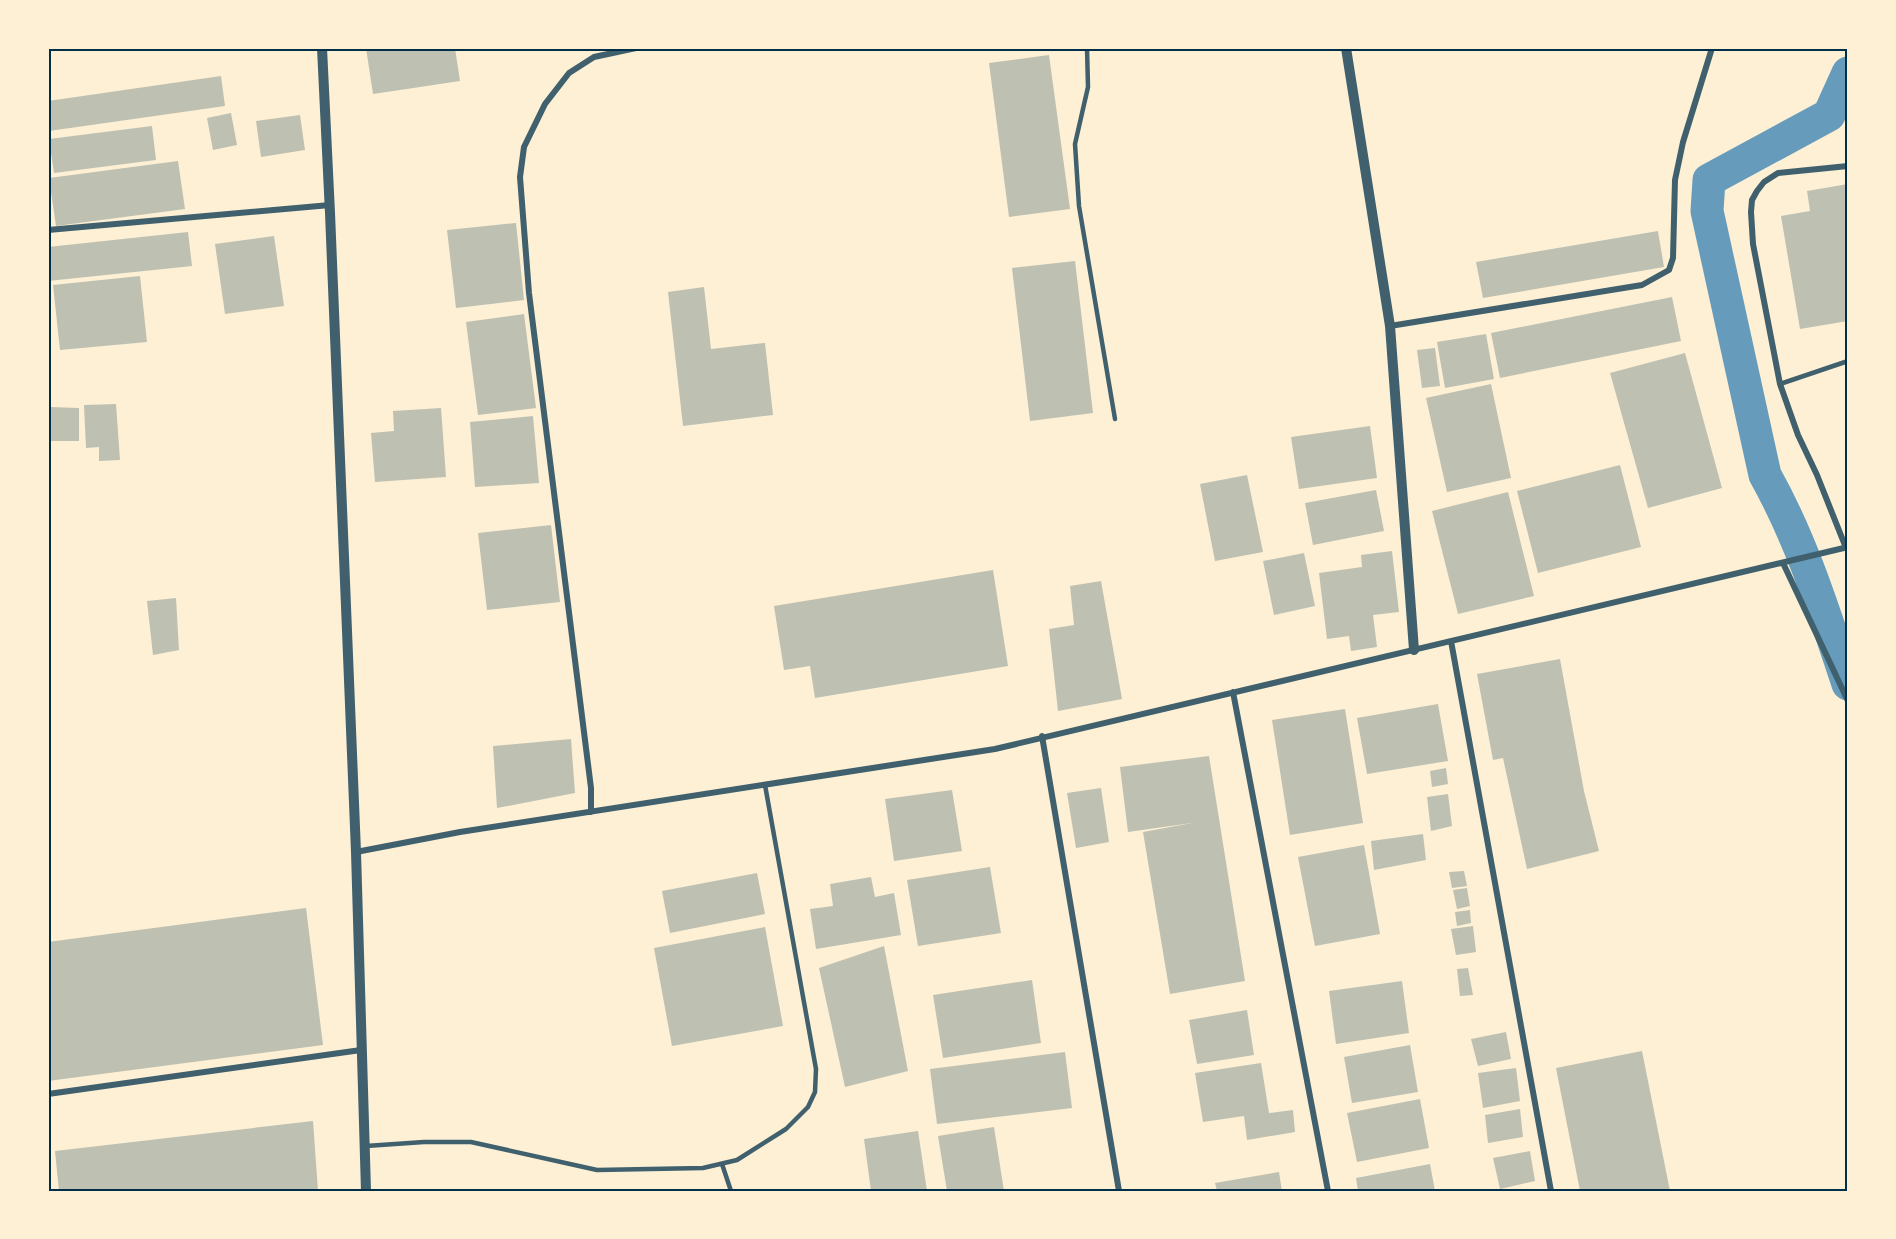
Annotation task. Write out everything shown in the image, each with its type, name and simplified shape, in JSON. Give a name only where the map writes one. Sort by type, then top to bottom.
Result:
[{"type":"street","points":[[322,48],[356,852],[366,1191]]},
{"type":"street","points":[[591,812],[591,788],[529,293],[520,177],[524,147],[545,104],[569,73],[594,57],[636,48]]},
{"type":"street","points":[[1346,48],[1390,326],[1414,650]]},
{"type":"street","points":[[1390,326],[1642,285],[1669,270],[1673,258],[1675,180],[1683,142],[1712,48]]},
{"type":"street","points":[[356,852],[460,832],[995,749],[1042,736],[1847,547],[1798,435],[1780,384],[1753,244],[1752,200],[1764,182],[1778,173],[1848,166]]},
{"type":"street","points":[[48,230],[330,205]]},
{"type":"street","points":[[1783,563],[1848,701]]},
{"type":"street","points":[[1451,641],[1551,1191]]},
{"type":"street","points":[[1233,692],[1328,1191]]},
{"type":"street","points":[[1042,736],[1119,1191]]},
{"type":"street","points":[[48,1094],[361,1050]]},
{"type":"lane","points":[[1087,48],[1088,87],[1075,144],[1079,206],[1115,419]]},
{"type":"lane","points":[[1780,384],[1848,362]]},
{"type":"lane","points":[[364,1146],[471,1142],[597,1170],[703,1168],[737,1160],[786,1130],[808,1107],[815,1092],[816,1069],[765,785]]},
{"type":"lane","points":[[722,1164],[731,1191]]},
{"type":"building","points":[[366,48],[455,48],[460,81],[373,94]]},
{"type":"building","points":[[1049,55],[1070,209],[1009,217],[989,63]]},
{"type":"building","points":[[221,76],[225,106],[49,131],[48,101]]},
{"type":"building","points":[[231,113],[237,145],[213,150],[207,118]]},
{"type":"building","points":[[300,115],[305,150],[261,157],[256,121]]},
{"type":"building","points":[[152,126],[156,160],[54,173],[49,139]]},
{"type":"building","points":[[178,161],[185,209],[56,226],[49,178]]},
{"type":"building","points":[[1848,184],[1848,321],[1800,329],[1781,216],[1810,211],[1807,191]]},
{"type":"building","points":[[516,223],[524,300],[456,308],[447,230]]},
{"type":"building","points":[[1658,231],[1664,267],[1483,298],[1476,262]]},
{"type":"building","points":[[188,232],[192,266],[48,281],[48,247]]},
{"type":"building","points":[[274,236],[284,306],[225,314],[215,244]]},
{"type":"building","points":[[1075,261],[1093,413],[1030,421],[1012,268]]},
{"type":"building","points":[[140,276],[147,342],[60,350],[53,285]]},
{"type":"building","points":[[704,287],[711,349],[765,343],[773,415],[683,426],[668,292]]},
{"type":"building","points":[[1672,297],[1681,341],[1500,378],[1491,333]]},
{"type":"building","points":[[524,314],[536,408],[478,415],[466,322]]},
{"type":"building","points":[[1486,334],[1494,379],[1445,388],[1437,342]]},
{"type":"building","points":[[1435,348],[1440,386],[1422,388],[1417,350]]},
{"type":"building","points":[[1685,353],[1722,488],[1648,508],[1610,373]]},
{"type":"building","points":[[1491,384],[1511,478],[1447,492],[1426,398]]},
{"type":"building","points":[[116,404],[120,460],[99,461],[99,447],[86,448],[84,405]]},
{"type":"building","points":[[50,407],[79,408],[79,441],[50,441]]},
{"type":"building","points":[[441,408],[446,477],[375,482],[371,433],[394,431],[393,411]]},
{"type":"building","points":[[533,416],[539,483],[475,487],[470,422]]},
{"type":"building","points":[[1370,426],[1377,478],[1299,489],[1291,437]]},
{"type":"building","points":[[1620,465],[1641,547],[1538,573],[1517,491]]},
{"type":"building","points":[[1247,475],[1263,552],[1215,561],[1200,484]]},
{"type":"building","points":[[1376,490],[1384,531],[1313,545],[1305,503]]},
{"type":"building","points":[[1508,492],[1534,596],[1458,614],[1432,511]]},
{"type":"building","points":[[551,525],[560,602],[487,610],[478,533]]},
{"type":"building","points":[[1392,551],[1399,612],[1373,615],[1377,647],[1351,651],[1349,636],[1327,639],[1319,573],[1362,567],[1361,555]]},
{"type":"building","points":[[1304,553],[1315,606],[1274,615],[1263,561]]},
{"type":"building","points":[[993,570],[1008,666],[815,698],[810,666],[784,670],[774,606]]},
{"type":"building","points":[[1101,581],[1122,699],[1058,711],[1049,629],[1074,625],[1070,586]]},
{"type":"building","points":[[176,598],[179,650],[153,655],[147,601]]},
{"type":"building","points":[[1560,659],[1584,791],[1599,851],[1527,869],[1503,758],[1493,760],[1477,674]]},
{"type":"building","points":[[1438,704],[1448,761],[1367,774],[1357,718]]},
{"type":"building","points":[[1345,709],[1363,823],[1290,835],[1272,720]]},
{"type":"building","points":[[571,739],[575,793],[497,808],[493,746]]},
{"type":"building","points":[[1209,756],[1245,981],[1170,994],[1143,832],[1192,823],[1128,832],[1120,767]]},
{"type":"building","points":[[1446,768],[1448,784],[1432,787],[1430,771]]},
{"type":"building","points":[[1101,788],[1109,842],[1076,848],[1067,793]]},
{"type":"building","points":[[952,790],[962,851],[894,861],[885,799]]},
{"type":"building","points":[[1448,794],[1452,826],[1431,831],[1427,797]]},
{"type":"building","points":[[1423,834],[1426,860],[1374,870],[1371,841]]},
{"type":"building","points":[[1364,845],[1380,934],[1315,946],[1298,857]]},
{"type":"building","points":[[990,867],[1001,933],[918,946],[907,880]]},
{"type":"building","points":[[1464,871],[1467,886],[1452,888],[1449,872]]},
{"type":"building","points":[[757,873],[765,914],[670,933],[662,891]]},
{"type":"building","points":[[871,877],[875,897],[894,893],[901,935],[816,949],[810,909],[833,906],[830,884]]},
{"type":"building","points":[[1467,888],[1470,906],[1457,909],[1453,890]]},
{"type":"building","points":[[306,908],[323,1045],[48,1081],[48,942]]},
{"type":"building","points":[[1470,910],[1471,923],[1457,926],[1455,912]]},
{"type":"building","points":[[1473,926],[1476,952],[1456,955],[1451,929]]},
{"type":"building","points":[[765,927],[783,1026],[672,1046],[654,948]]},
{"type":"building","points":[[884,946],[908,1071],[845,1087],[819,968]]},
{"type":"building","points":[[1468,968],[1473,995],[1460,996],[1457,969]]},
{"type":"building","points":[[1032,980],[1041,1043],[943,1058],[933,995]]},
{"type":"building","points":[[1402,981],[1409,1033],[1336,1044],[1329,991]]},
{"type":"building","points":[[1247,1010],[1254,1055],[1197,1064],[1189,1020]]},
{"type":"building","points":[[1506,1032],[1511,1059],[1478,1066],[1471,1039]]},
{"type":"building","points":[[1410,1045],[1418,1092],[1352,1103],[1344,1057]]},
{"type":"building","points":[[1642,1051],[1670,1191],[1580,1191],[1556,1068]]},
{"type":"building","points":[[1065,1052],[1072,1108],[937,1124],[930,1069]]},
{"type":"building","points":[[1261,1063],[1269,1113],[1293,1110],[1295,1132],[1247,1140],[1244,1116],[1203,1122],[1195,1073]]},
{"type":"building","points":[[1516,1068],[1520,1101],[1483,1108],[1478,1073]]},
{"type":"building","points":[[1420,1099],[1429,1148],[1357,1162],[1347,1113]]},
{"type":"building","points":[[1520,1109],[1523,1137],[1488,1143],[1485,1115]]},
{"type":"building","points":[[313,1121],[318,1191],[59,1191],[55,1151]]},
{"type":"building","points":[[994,1127],[1004,1191],[947,1191],[938,1136]]},
{"type":"building","points":[[918,1131],[927,1191],[871,1191],[864,1139]]},
{"type":"building","points":[[1530,1151],[1535,1181],[1500,1189],[1493,1158]]},
{"type":"building","points":[[1430,1164],[1435,1191],[1358,1191],[1356,1178]]},
{"type":"building","points":[[1279,1172],[1282,1191],[1217,1191],[1215,1183]]},
{"type":"waterway","points":[[1848,73],[1829,115],[1709,180],[1707,211],[1765,475],[1801,551],[1848,684]]}]
